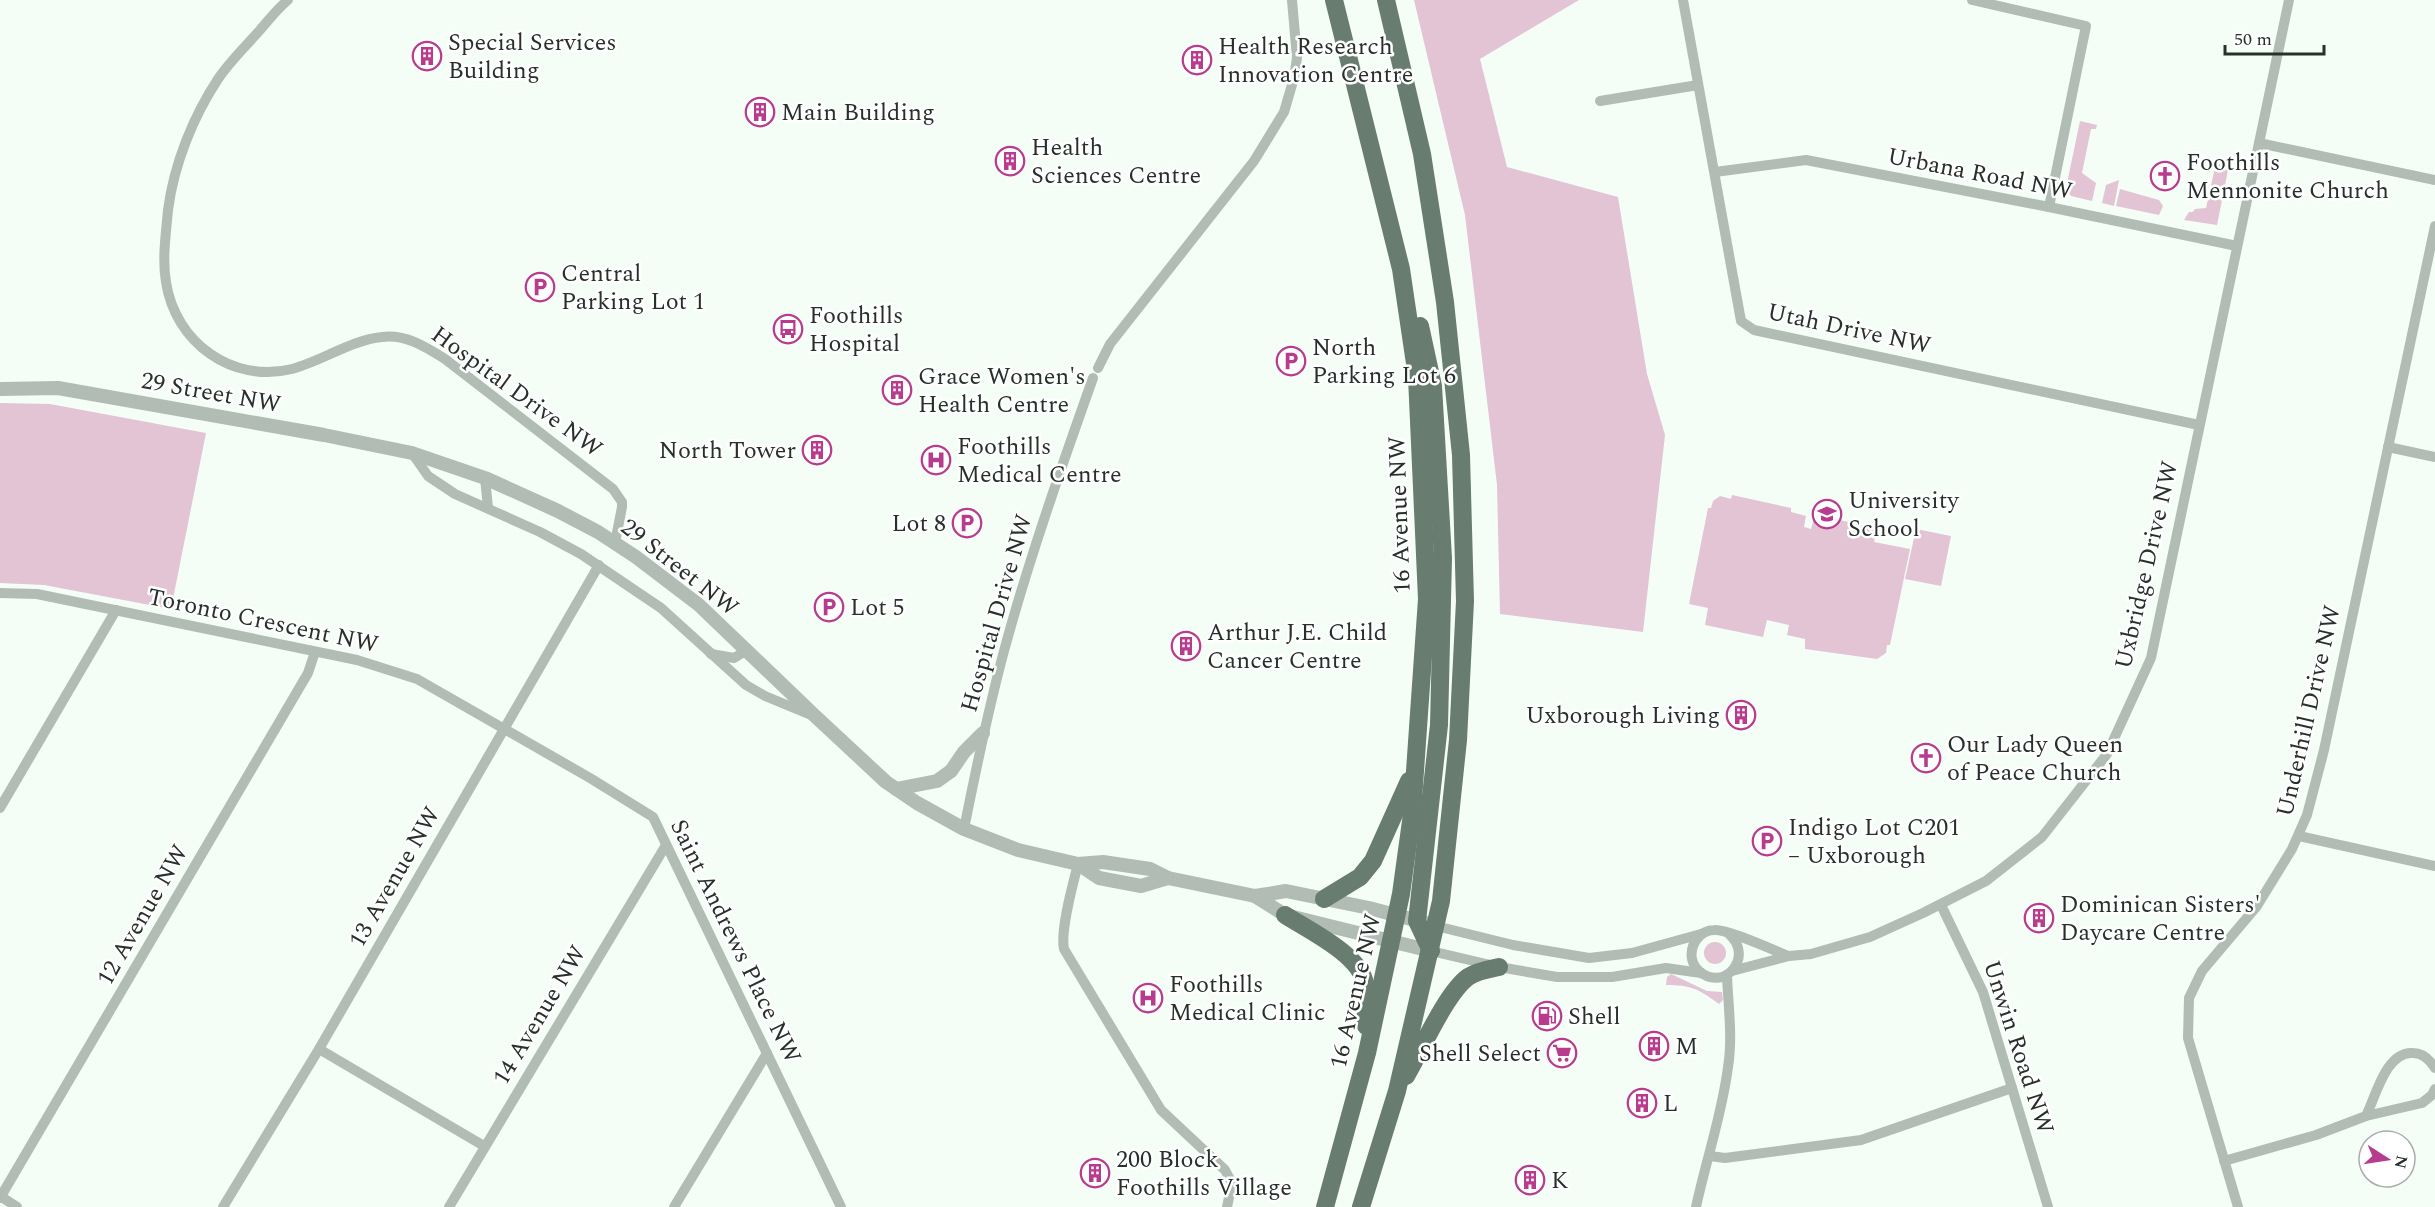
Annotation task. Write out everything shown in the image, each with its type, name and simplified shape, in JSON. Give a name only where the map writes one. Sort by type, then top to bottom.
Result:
[{"type":"highway","name":"16 Avenue NW","points":[[1325,1207],[1367,1053],[1397,916],[1412,814],[1427,599],[1426,533],[1417,377],[1401,269],[1334,0]]},
{"type":"highway","points":[[1361,1207],[1397,1091],[1441,901],[1463,676],[1465,601],[1461,456],[1445,302],[1422,154],[1386,0]]},
{"type":"highway","points":[[1401,269],[1417,311],[1433,386],[1443,558],[1439,725],[1417,921],[1431,951]]},
{"type":"highway","points":[[1324,899],[1360,877],[1373,861],[1408,787],[1418,741]]},
{"type":"highway","points":[[1285,915],[1340,951],[1360,970],[1365,982],[1367,1053]]},
{"type":"highway","points":[[1397,1091],[1457,987],[1469,977],[1499,967]]},
{"type":"street","name":"Hospital Drive NW","points":[[288,0],[219,78],[202,109],[172,181],[164,256],[166,283],[172,308],[179,323],[203,350],[225,364],[248,370],[272,372],[291,369],[383,336],[407,339],[420,344],[445,359],[614,489],[622,502],[615,543]]},
{"type":"street","name":"Hospital Drive NW","points":[[964,829],[983,733],[1004,651],[1035,549],[1096,373],[1110,344],[1254,161],[1284,112],[1297,58],[1292,0]]},
{"type":"street","name":"Utah Drive NW","points":[[1683,0],[1741,321],[1754,330],[2199,425]]},
{"type":"street","points":[[1972,0],[2086,26],[2049,207]]},
{"type":"street","name":"Uxbridge Drive NW","points":[[1730,973],[1870,937],[1941,905],[1986,881],[2042,837],[2107,754],[2151,658],[2289,0]]},
{"type":"street","points":[[1600,100],[1698,84]]},
{"type":"street","points":[[2259,143],[2435,180]]},
{"type":"street","name":"Urbana Road NW","points":[[1715,172],[1806,160],[2237,246]]},
{"type":"street","name":"Underhill Drive NW","points":[[2238,1207],[2188,1038],[2189,998],[2202,971],[2257,906],[2299,836],[2311,801],[2324,750],[2435,226]]},
{"type":"street","name":"29 Street NW","points":[[0,389],[58,388],[87,393],[412,453],[485,478],[558,511],[615,543],[699,605],[814,716],[896,789],[964,829],[1018,850],[1078,864],[1099,878],[1141,886],[1168,879],[1255,896],[1286,891],[1436,926]]},
{"type":"street","points":[[2388,447],[2435,457]]},
{"type":"street","name":"29 Street NW","points":[[412,453],[428,476],[456,494],[540,532],[598,566],[661,609],[746,685],[765,696],[814,716]]},
{"type":"street","points":[[485,478],[488,508]]},
{"type":"street","name":"13 Avenue NW","points":[[223,1207],[319,1049],[598,566]]},
{"type":"street","name":"Toronto Crescent NW","points":[[0,593],[37,594],[357,660],[417,679],[504,728]]},
{"type":"street","points":[[0,808],[116,610]]},
{"type":"street","name":"29 Street NW","points":[[711,654],[734,658],[747,650]]},
{"type":"street","name":"12 Avenue NW","points":[[0,1197],[308,673],[315,652]]},
{"type":"street","name":"Saint Andrews Place NW","points":[[504,728],[652,817],[841,1207]]},
{"type":"street","points":[[896,789],[938,781],[951,771],[964,752],[983,733]]},
{"type":"street","points":[[2299,836],[2435,866]]},
{"type":"street","name":"14 Avenue NW","points":[[449,1207],[666,845]]},
{"type":"street","points":[[1078,864],[1067,912],[1064,949],[1161,1110],[1225,1170],[1232,1183],[1227,1207]]},
{"type":"street","name":"29 Street NW","points":[[1255,896],[1285,915],[1431,951]]},
{"type":"street","name":"Unwin Road NW","points":[[1941,905],[1983,992],[2048,1207]]},
{"type":"street","points":[[1436,926],[1513,945],[1589,958],[1632,953],[1715,930],[1729,933],[1738,944],[1739,951],[1739,959],[1730,973],[1729,1065],[1710,1156],[1696,1207]]},
{"type":"street","name":"Uxbridge Drive NW","points":[[1729,933],[1789,956]]},
{"type":"street","points":[[1701,934],[1692,946],[1691,954],[1696,968],[1701,973]]},
{"type":"street","points":[[1431,951],[1499,967],[1566,978],[1612,977],[1666,968],[1701,973],[1714,978],[1730,973]]},
{"type":"street","points":[[319,1049],[484,1146]]},
{"type":"street","points":[[674,1207],[767,1053]]},
{"type":"street","points":[[2366,1116],[2387,1069],[2396,1057],[2419,1053],[2427,1058],[2435,1068]]},
{"type":"street","points":[[1710,1156],[1725,1158],[1861,1140],[2012,1088]]},
{"type":"street","points":[[2224,1161],[2316,1135],[2366,1116],[2422,1103],[2432,1095],[2435,1089]]},
{"type":"street","points":[[0,1197],[17,1207]]},
{"type":"shaded area","points":[[1414,0],[1579,0],[1480,59],[1507,167],[1618,197],[1647,374],[1665,435],[1643,632],[1500,614],[1497,485],[1465,215]]},
{"type":"shaded area","points":[[2080,121],[2097,125],[2096,129],[2091,129],[2082,173],[2096,183],[2092,201],[2071,196],[2066,188]]},
{"type":"shaded area","points":[[2216,163],[2229,165],[2217,225],[2184,220],[2189,212],[2206,208]]},
{"type":"shaded area","points":[[2119,180],[2114,206],[2102,203],[2106,185]]},
{"type":"shaded area","points":[[2120,189],[2159,200],[2163,206],[2159,215],[2116,206]]},
{"type":"shaded area","points":[[0,403],[50,404],[206,433],[171,609],[44,585],[0,583]]},
{"type":"shaded area","points":[[1732,495],[1791,508],[1791,512],[1806,516],[1804,527],[1811,529],[1815,514],[1877,529],[1874,542],[1910,549],[1890,645],[1887,645],[1886,653],[1877,659],[1805,649],[1805,639],[1787,635],[1789,625],[1767,620],[1763,637],[1705,625],[1708,608],[1689,604],[1708,508],[1711,508],[1713,501],[1720,496],[1731,499]]},
{"type":"shaded area","points":[[1916,529],[1951,536],[1941,586],[1905,579]]},
{"type":"shaded area","points":[[1715,942],[1723,945],[1726,953],[1723,961],[1715,964],[1707,961],[1704,953],[1707,945]]},
{"type":"shaded area","points":[[1671,974],[1707,991],[1722,992],[1723,1000],[1719,1004],[1694,989],[1666,985],[1667,977]]},
{"type":"place","name":"Special Services Building","points":[[427,56]]},
{"type":"place","name":"Health Research Innovation Centre","points":[[1197,60]]},
{"type":"place","name":"Main Building","points":[[760,112]]},
{"type":"place","name":"Health Sciences Centre","points":[[1010,161]]},
{"type":"place","name":"Foothills Mennonite Church","points":[[2165,176]]},
{"type":"place","name":"Central Parking Lot 1","points":[[540,287]]},
{"type":"place","name":"Foothills Hospital","points":[[788,329]]},
{"type":"place","name":"North Parking Lot 6","points":[[1291,361]]},
{"type":"place","name":"Grace Women's Health Centre","points":[[897,390]]},
{"type":"place","name":"North Tower","points":[[817,450]]},
{"type":"place","name":"Foothills Medical Centre","points":[[936,460]]},
{"type":"place","name":"University School","points":[[1827,514]]},
{"type":"place","name":"Lot 8","points":[[967,523]]},
{"type":"place","name":"Lot 5","points":[[829,607]]},
{"type":"place","name":"Arthur J.E. Child Cancer Centre","points":[[1186,646]]},
{"type":"place","name":"Uxborough Living","points":[[1741,715]]},
{"type":"place","name":"Our Lady Queen of Peace Church","points":[[1926,758]]},
{"type":"place","name":"Indigo Lot C201 – Uxborough","points":[[1767,841]]},
{"type":"place","name":"Dominican Sisters' Daycare Centre","points":[[2039,918]]},
{"type":"place","name":"Foothills Medical Clinic","points":[[1148,998]]},
{"type":"place","name":"Shell","points":[[1547,1016]]},
{"type":"place","name":"M","points":[[1654,1046]]},
{"type":"place","name":"Shell Select","points":[[1562,1053]]},
{"type":"place","name":"L","points":[[1642,1103]]},
{"type":"place","name":"200 Block Foothills Village","points":[[1095,1173]]},
{"type":"place","name":"K","points":[[1530,1180]]}]
